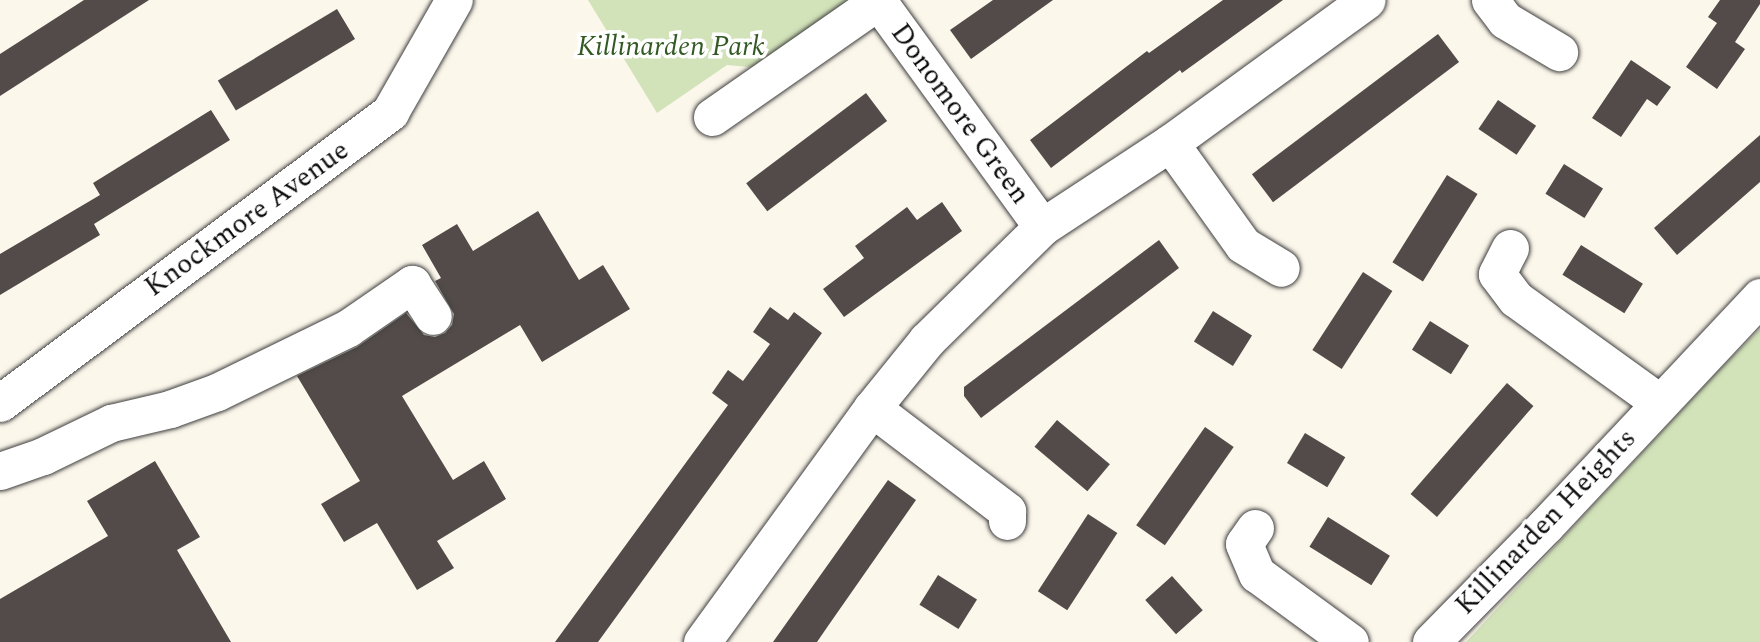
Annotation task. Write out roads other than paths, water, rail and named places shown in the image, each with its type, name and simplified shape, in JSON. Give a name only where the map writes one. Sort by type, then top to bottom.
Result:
[{"type":"street","name":"Knockmore Avenue","points":[[0,403],[390,112],[454,0]]},
{"type":"street","points":[[702,642],[873,408],[927,340],[1042,227],[1170,143],[1367,0]]},
{"type":"street","points":[[1490,0],[1505,20],[1559,52]]},
{"type":"street","name":"Donomore Green","points":[[712,117],[879,1],[1042,227]]},
{"type":"street","points":[[1170,143],[1243,245],[1281,268]]},
{"type":"street","name":"Killinarden Heights","points":[[1510,248],[1497,274],[1516,299],[1659,402]]},
{"type":"street","points":[[0,471],[43,456],[111,423],[170,409],[217,392],[348,328],[412,284],[433,316]]},
{"type":"street","name":"Killinarden Heights","points":[[1431,642],[1546,525],[1760,297]]},
{"type":"street","points":[[873,408],[1007,511],[1007,521]]},
{"type":"street","points":[[1255,528],[1244,544],[1257,574],[1350,642]]},
{"type":"park label","name":"Killinarden Park","points":[[671,47]]}]
